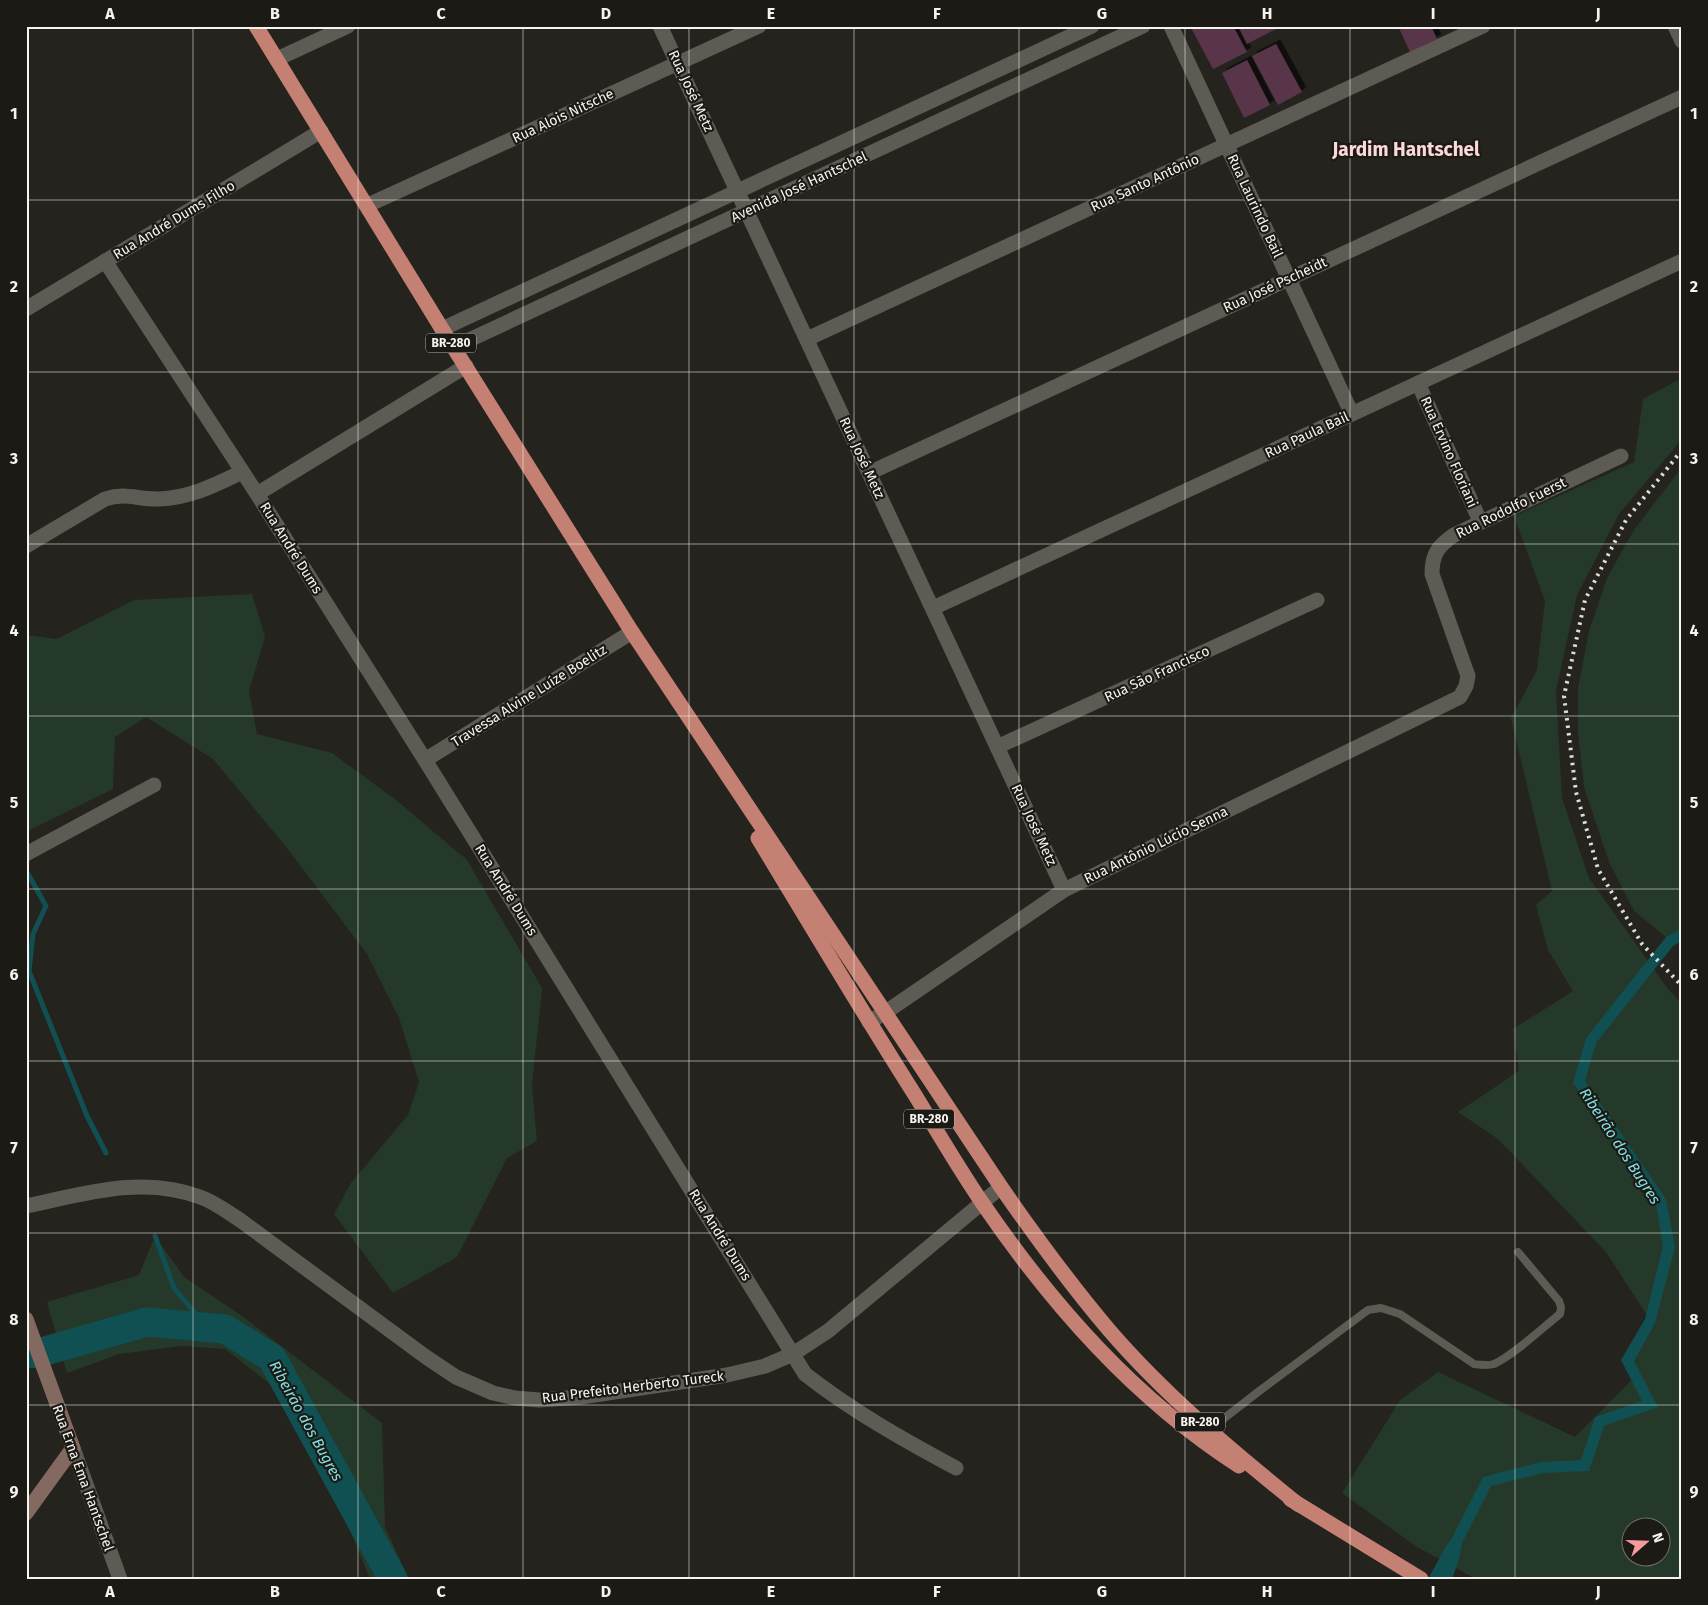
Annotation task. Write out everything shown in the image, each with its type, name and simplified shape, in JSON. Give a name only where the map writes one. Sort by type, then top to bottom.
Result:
[{"type":"highway","name":"BR-280","points":[[256,26],[368,205],[442,329],[648,657],[1045,1251],[1110,1331],[1210,1430],[1299,1505]]},
{"type":"highway","name":"BR-280","points":[[648,657],[869,1022],[982,1203],[1034,1274],[1097,1347],[1144,1394],[1194,1436],[1299,1505],[1421,1579]]},
{"type":"main road","name":"Rua Erna Ema Hantschel","points":[[28,1325],[73,1448]]},
{"type":"main road","points":[[26,1513],[73,1448]]},
{"type":"street","points":[[277,59],[348,26]]},
{"type":"street","name":"Rua José Metz","points":[[660,26],[1064,890]]},
{"type":"street","name":"Rua Alois Nitsche","points":[[368,205],[759,26]]},
{"type":"street","name":"Avenida José Hantschel","points":[[442,329],[1092,26]]},
{"type":"street","name":"Avenida José Hantschel","points":[[454,347],[1143,26]]},
{"type":"street","name":"Rua Laurindo Bail","points":[[1171,26],[1352,414]]},
{"type":"street","name":"Rua Santo Antônio","points":[[807,339],[1483,26]]},
{"type":"street","points":[[1675,26],[1682,41]]},
{"type":"street","name":"Rua José Pscheidt","points":[[869,473],[1682,97]]},
{"type":"street","name":"Rua André Dums Filho","points":[[26,309],[321,131]]},
{"type":"street","name":"Rua André Dums","points":[[105,261],[257,494],[425,760],[806,1374],[830,1393],[893,1434],[956,1468]]},
{"type":"street","name":"Rua Paula Bail","points":[[932,608],[1682,261]]},
{"type":"street","points":[[257,494],[466,366]]},
{"type":"street","name":"Rua Ervino Floriani","points":[[1418,384],[1480,521]]},
{"type":"street","name":"Rua Rodolfo Fuerst","points":[[1460,696],[1466,686],[1468,676],[1432,574],[1435,552],[1444,542],[1480,521],[1621,456]]},
{"type":"street","points":[[26,546],[105,499],[129,495],[156,499],[178,498],[197,493],[242,472]]},
{"type":"street","name":"Rua São Francisco","points":[[997,747],[1317,600]]},
{"type":"street","name":"Travessa Alvine Luíze Boelitz","points":[[425,760],[632,632]]},
{"type":"street","name":"Rua Antônio Lúcio Senna","points":[[869,1022],[1064,890],[1460,696]]},
{"type":"street","points":[[26,854],[154,785]]},
{"type":"street","name":"Rua Prefeito Herberto Tureck","points":[[26,1206],[108,1189],[135,1186],[158,1186],[202,1197],[240,1220],[456,1377],[493,1393],[515,1398],[539,1400],[581,1397],[727,1375],[765,1366],[794,1354],[828,1331],[1001,1187]]},
{"type":"street","name":"Rua Erna Ema Hantschel","points":[[73,1448],[120,1579]]},
{"type":"lane","points":[[1210,1430],[1368,1310],[1381,1308],[1400,1314],[1474,1364],[1493,1364],[1520,1346],[1560,1314],[1561,1307],[1559,1301],[1518,1252]]},
{"type":"green space","points":[[1682,378],[1682,439],[1619,514],[1577,595],[1556,691],[1562,798],[1589,878],[1668,989],[1682,1004],[1682,1579],[1476,1579],[1417,1547],[1342,1493],[1400,1400],[1438,1372],[1575,1437],[1635,1377],[1627,1360],[1650,1320],[1606,1252],[1498,1139],[1458,1112],[1519,1071],[1513,1029],[1573,991],[1548,950],[1536,905],[1552,891],[1511,718],[1537,670],[1545,601],[1514,516],[1634,462],[1643,399]]},
{"type":"green space","points":[[1682,467],[1682,928],[1666,937],[1634,911],[1609,862],[1584,787],[1578,732],[1578,688],[1589,631],[1607,578],[1634,530]]},
{"type":"green space","points":[[252,594],[265,637],[249,691],[257,734],[332,753],[396,800],[467,860],[542,988],[532,1085],[537,1141],[507,1158],[457,1257],[393,1293],[334,1214],[351,1183],[408,1115],[419,1082],[399,1018],[367,954],[287,848],[213,759],[146,717],[115,737],[113,789],[26,832],[26,635],[57,639],[134,600]]},
{"type":"green space","points":[[155,1236],[184,1277],[242,1316],[382,1423],[385,1527],[409,1579],[370,1579],[325,1470],[278,1390],[225,1349],[182,1346],[119,1354],[67,1373],[47,1302],[139,1275]]},
{"type":"water","points":[[1682,928],[1682,941],[1673,946],[1596,1043],[1585,1081],[1666,1199],[1675,1247],[1655,1323],[1634,1361],[1658,1407],[1604,1426],[1589,1471],[1543,1473],[1491,1486],[1462,1543],[1452,1579],[1428,1579],[1452,1538],[1483,1477],[1541,1462],[1581,1460],[1595,1417],[1642,1401],[1621,1360],[1645,1319],[1663,1246],[1656,1204],[1573,1083],[1586,1038],[1666,937]]},
{"type":"building","points":[[1190,26],[1233,26],[1247,52],[1213,69]]},
{"type":"building","points":[[1238,26],[1274,26],[1276,29],[1247,44]]},
{"type":"building","points":[[1398,26],[1431,26],[1437,39],[1410,52]]},
{"type":"building","points":[[1276,44],[1302,92],[1278,105],[1252,56]]},
{"type":"building","points":[[1247,60],[1270,105],[1244,118],[1222,73]]},
{"type":"waterway","points":[[28,874],[46,906],[33,934],[29,971],[87,1116],[106,1153]]},
{"type":"waterway","points":[[155,1236],[174,1288],[207,1327]]},
{"type":"waterway","name":"Ribeirão dos Bugres","points":[[26,1354],[38,1353],[147,1322],[225,1329],[272,1358],[393,1579]]},
{"type":"railway","points":[[1682,450],[1626,520],[1585,600],[1564,696],[1576,792],[1598,869],[1642,944],[1682,986]]},
{"type":"district","name":"Jardim Hantschel","points":[[1406,149]]}]
